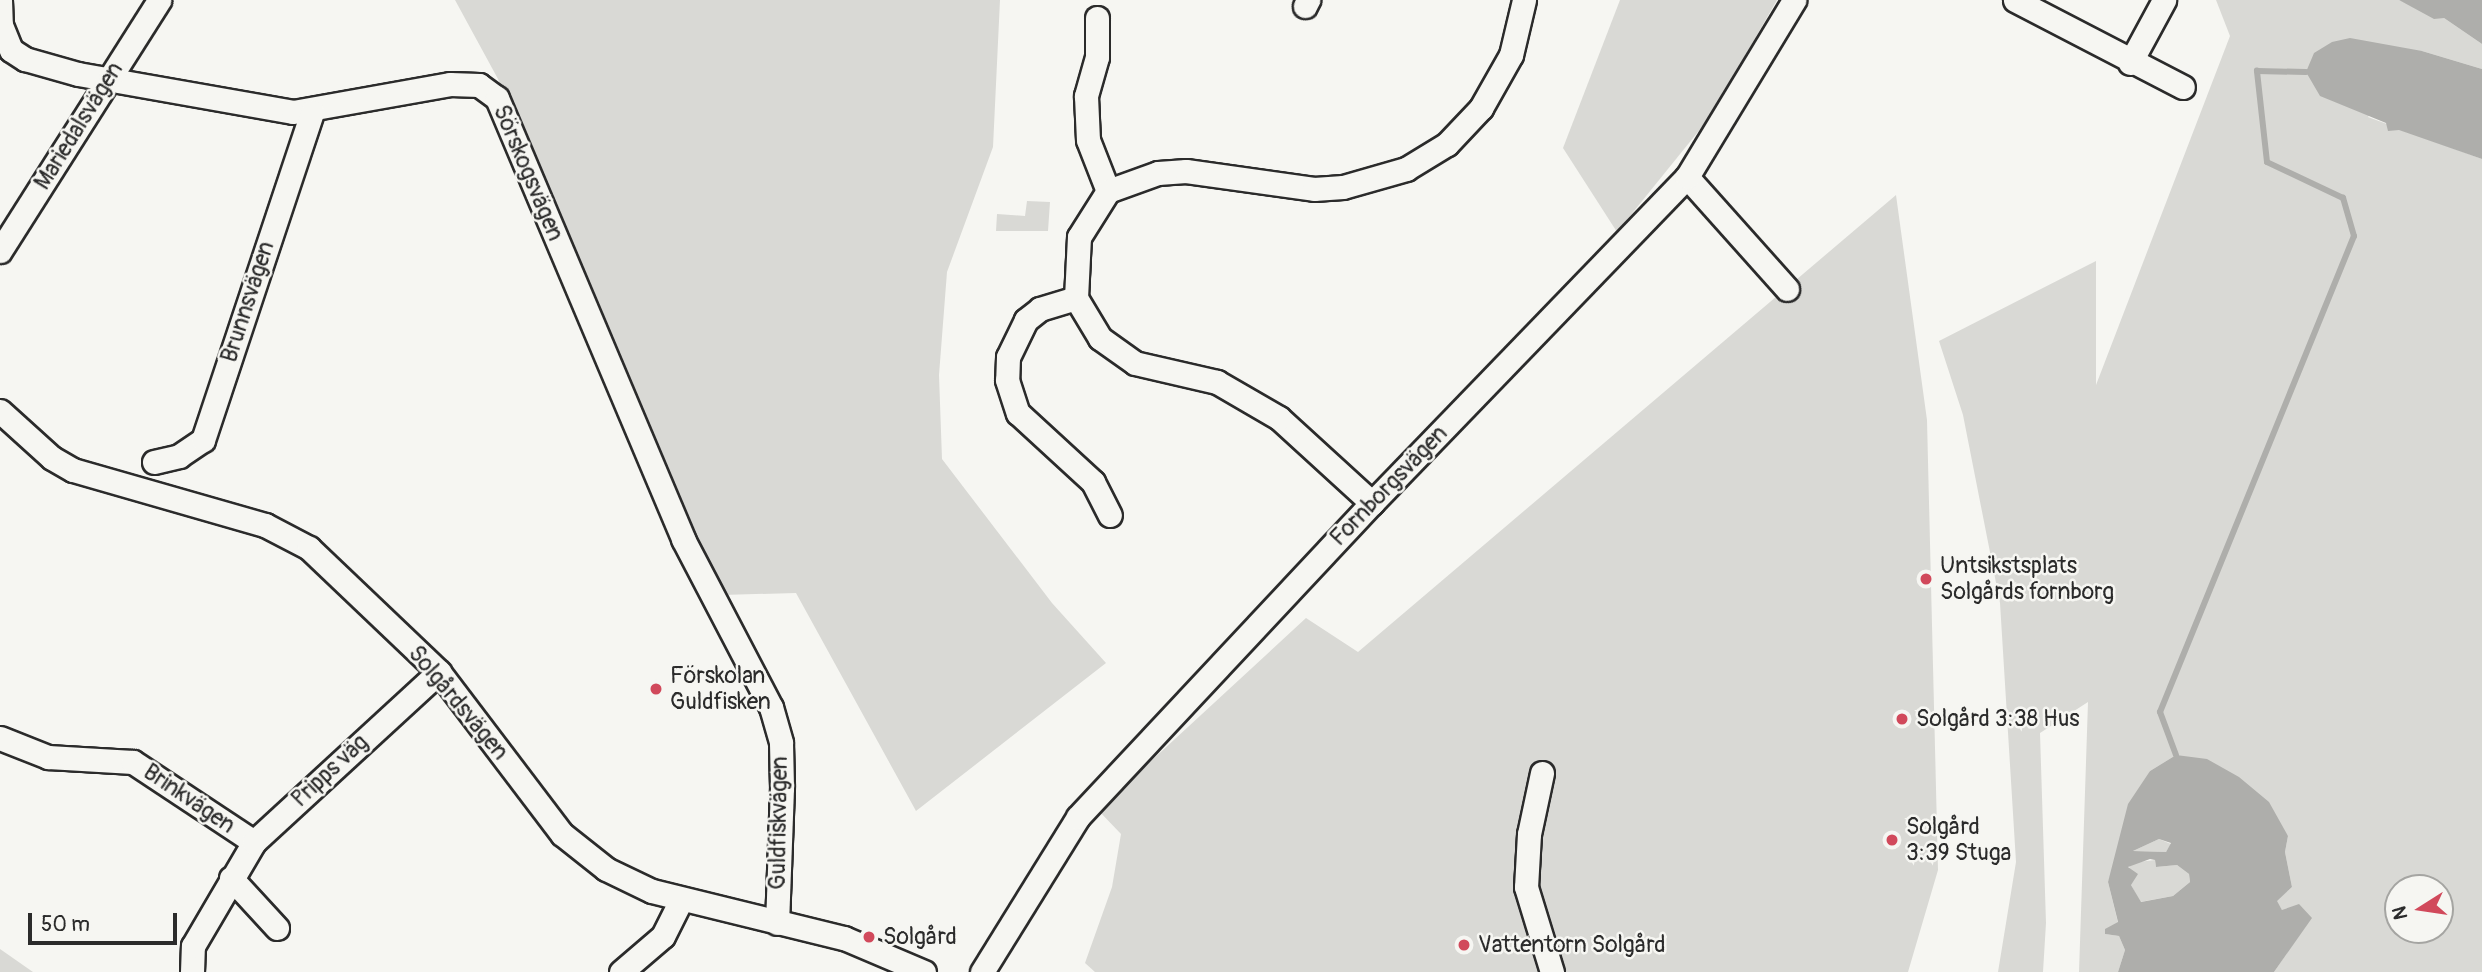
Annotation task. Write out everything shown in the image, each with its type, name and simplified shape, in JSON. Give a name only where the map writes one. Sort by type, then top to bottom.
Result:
[{"type":"street","name":"Sörskogsvägen","points":[[0,0],[1,25],[11,50],[25,59],[78,75],[312,112],[450,84],[479,85],[497,98],[665,498]]},
{"type":"street","name":"Mariedalsvägen","points":[[0,251],[159,0]]},
{"type":"street","points":[[1372,503],[1279,418],[1217,382],[1135,363],[1114,351],[1100,338],[1076,298],[1079,237],[1108,191],[1158,173],[1220,174],[1314,189],[1343,187],[1406,169],[1447,144],[1481,108],[1510,55],[1524,0]]},
{"type":"street","name":"Fornborgsvägen","points":[[982,972],[1078,817],[1372,503],[1687,177],[1794,0]]},
{"type":"street","points":[[2015,0],[2130,63],[2183,87]]},
{"type":"street","points":[[2130,63],[2164,0]]},
{"type":"street","points":[[1097,18],[1097,57],[1086,107],[1088,140],[1108,191]]},
{"type":"street","name":"Brunnsvägen","points":[[154,462],[179,456],[202,439],[312,112]]},
{"type":"street","points":[[1687,177],[1787,289]]},
{"type":"street","points":[[1076,298],[1040,309],[1026,320],[1008,357],[1007,380],[1018,413],[1093,482],[1110,515]]},
{"type":"street","name":"Solgårdsvägen","points":[[0,411],[52,458],[73,470],[289,536],[331,566],[439,672],[577,849],[627,882],[681,900],[844,938],[924,972]]},
{"type":"street","name":"Guldfiskvägen","points":[[665,498],[771,707],[777,731],[782,788],[777,923]]},
{"type":"street","name":"Pripps väg","points":[[192,972],[193,946],[254,842],[439,672]]},
{"type":"street","name":"Brinkvägen","points":[[0,738],[48,757],[133,762],[254,842]]},
{"type":"street","points":[[1542,773],[1529,834],[1526,887],[1552,972]]},
{"type":"street","points":[[231,878],[277,928]]},
{"type":"street","points":[[621,972],[663,936],[681,900]]},
{"type":"shaded area","points":[[455,0],[1000,0],[993,147],[947,272],[939,375],[942,459],[1052,603],[1106,663],[916,811],[796,593],[722,595],[565,228],[498,79]]},
{"type":"shaded area","points":[[1620,0],[1777,0],[1710,117],[1617,232],[1563,148]]},
{"type":"shaded area","points":[[2216,0],[2399,0],[2444,18],[2482,44],[2482,69],[2422,51],[2368,117],[2482,159],[2482,972],[2274,972],[2311,918],[2282,910],[2276,901],[2292,887],[2285,852],[2288,836],[2176,755],[2150,771],[2108,882],[2118,923],[2105,934],[2119,936],[2125,950],[2118,972],[2079,972],[2088,702],[2040,733],[2046,923],[2043,972],[1998,972],[2016,862],[2000,603],[1963,415],[1939,341],[2096,261],[2096,385],[2230,36]]},
{"type":"shaded area","points":[[2399,0],[2482,0],[2482,44],[2444,18],[2434,19]]},
{"type":"shaded area","points":[[2350,38],[2422,51],[2482,69],[2482,159],[2399,130],[2388,131],[2386,123],[2320,96],[2306,72],[2314,53],[2332,42]]},
{"type":"shaded area","points":[[1896,195],[1927,420],[1938,870],[1908,972],[1095,972],[1085,963],[1112,887],[1121,834],[1098,810],[1306,618],[1358,652]]},
{"type":"shaded area","points":[[1027,201],[1050,202],[1048,231],[996,231],[997,214],[1025,216]]},
{"type":"shaded area","points":[[2176,755],[2207,759],[2239,777],[2269,802],[2288,836],[2285,852],[2292,887],[2277,901],[2282,910],[2299,904],[2312,918],[2274,972],[2118,972],[2125,950],[2119,936],[2105,934],[2105,929],[2118,922],[2108,882],[2128,804],[2150,771]],"holes":[[[2159,839],[2171,843],[2166,852],[2133,851]],[[2150,859],[2155,860],[2156,867],[2177,865],[2189,874],[2190,882],[2173,896],[2141,902],[2131,885],[2138,874],[2128,867]]]},
{"type":"shaded area","points":[[2159,839],[2171,844],[2166,852],[2133,851]]},
{"type":"shaded area","points":[[2155,860],[2156,867],[2177,865],[2189,874],[2190,882],[2173,896],[2140,902],[2131,885],[2129,863]]},
{"type":"shaded area","points":[[0,949],[33,972],[0,972]]},
{"type":"waterway","points":[[2176,755],[2160,712],[2354,236],[2343,198],[2267,162],[2257,71],[2306,72]]},
{"type":"place","name":"Untsikstsplats Solgårds fornborg","points":[[1926,579]]},
{"type":"place","name":"Förskolan Guldfisken","points":[[656,689]]},
{"type":"place","name":"Solgård 3:38 Hus","points":[[1902,719]]},
{"type":"place","name":"Solgård 3:39 Stuga","points":[[1892,840]]},
{"type":"place","name":"Solgård","points":[[869,937]]},
{"type":"place","name":"Vattentorn Solgård","points":[[1464,945]]}]
